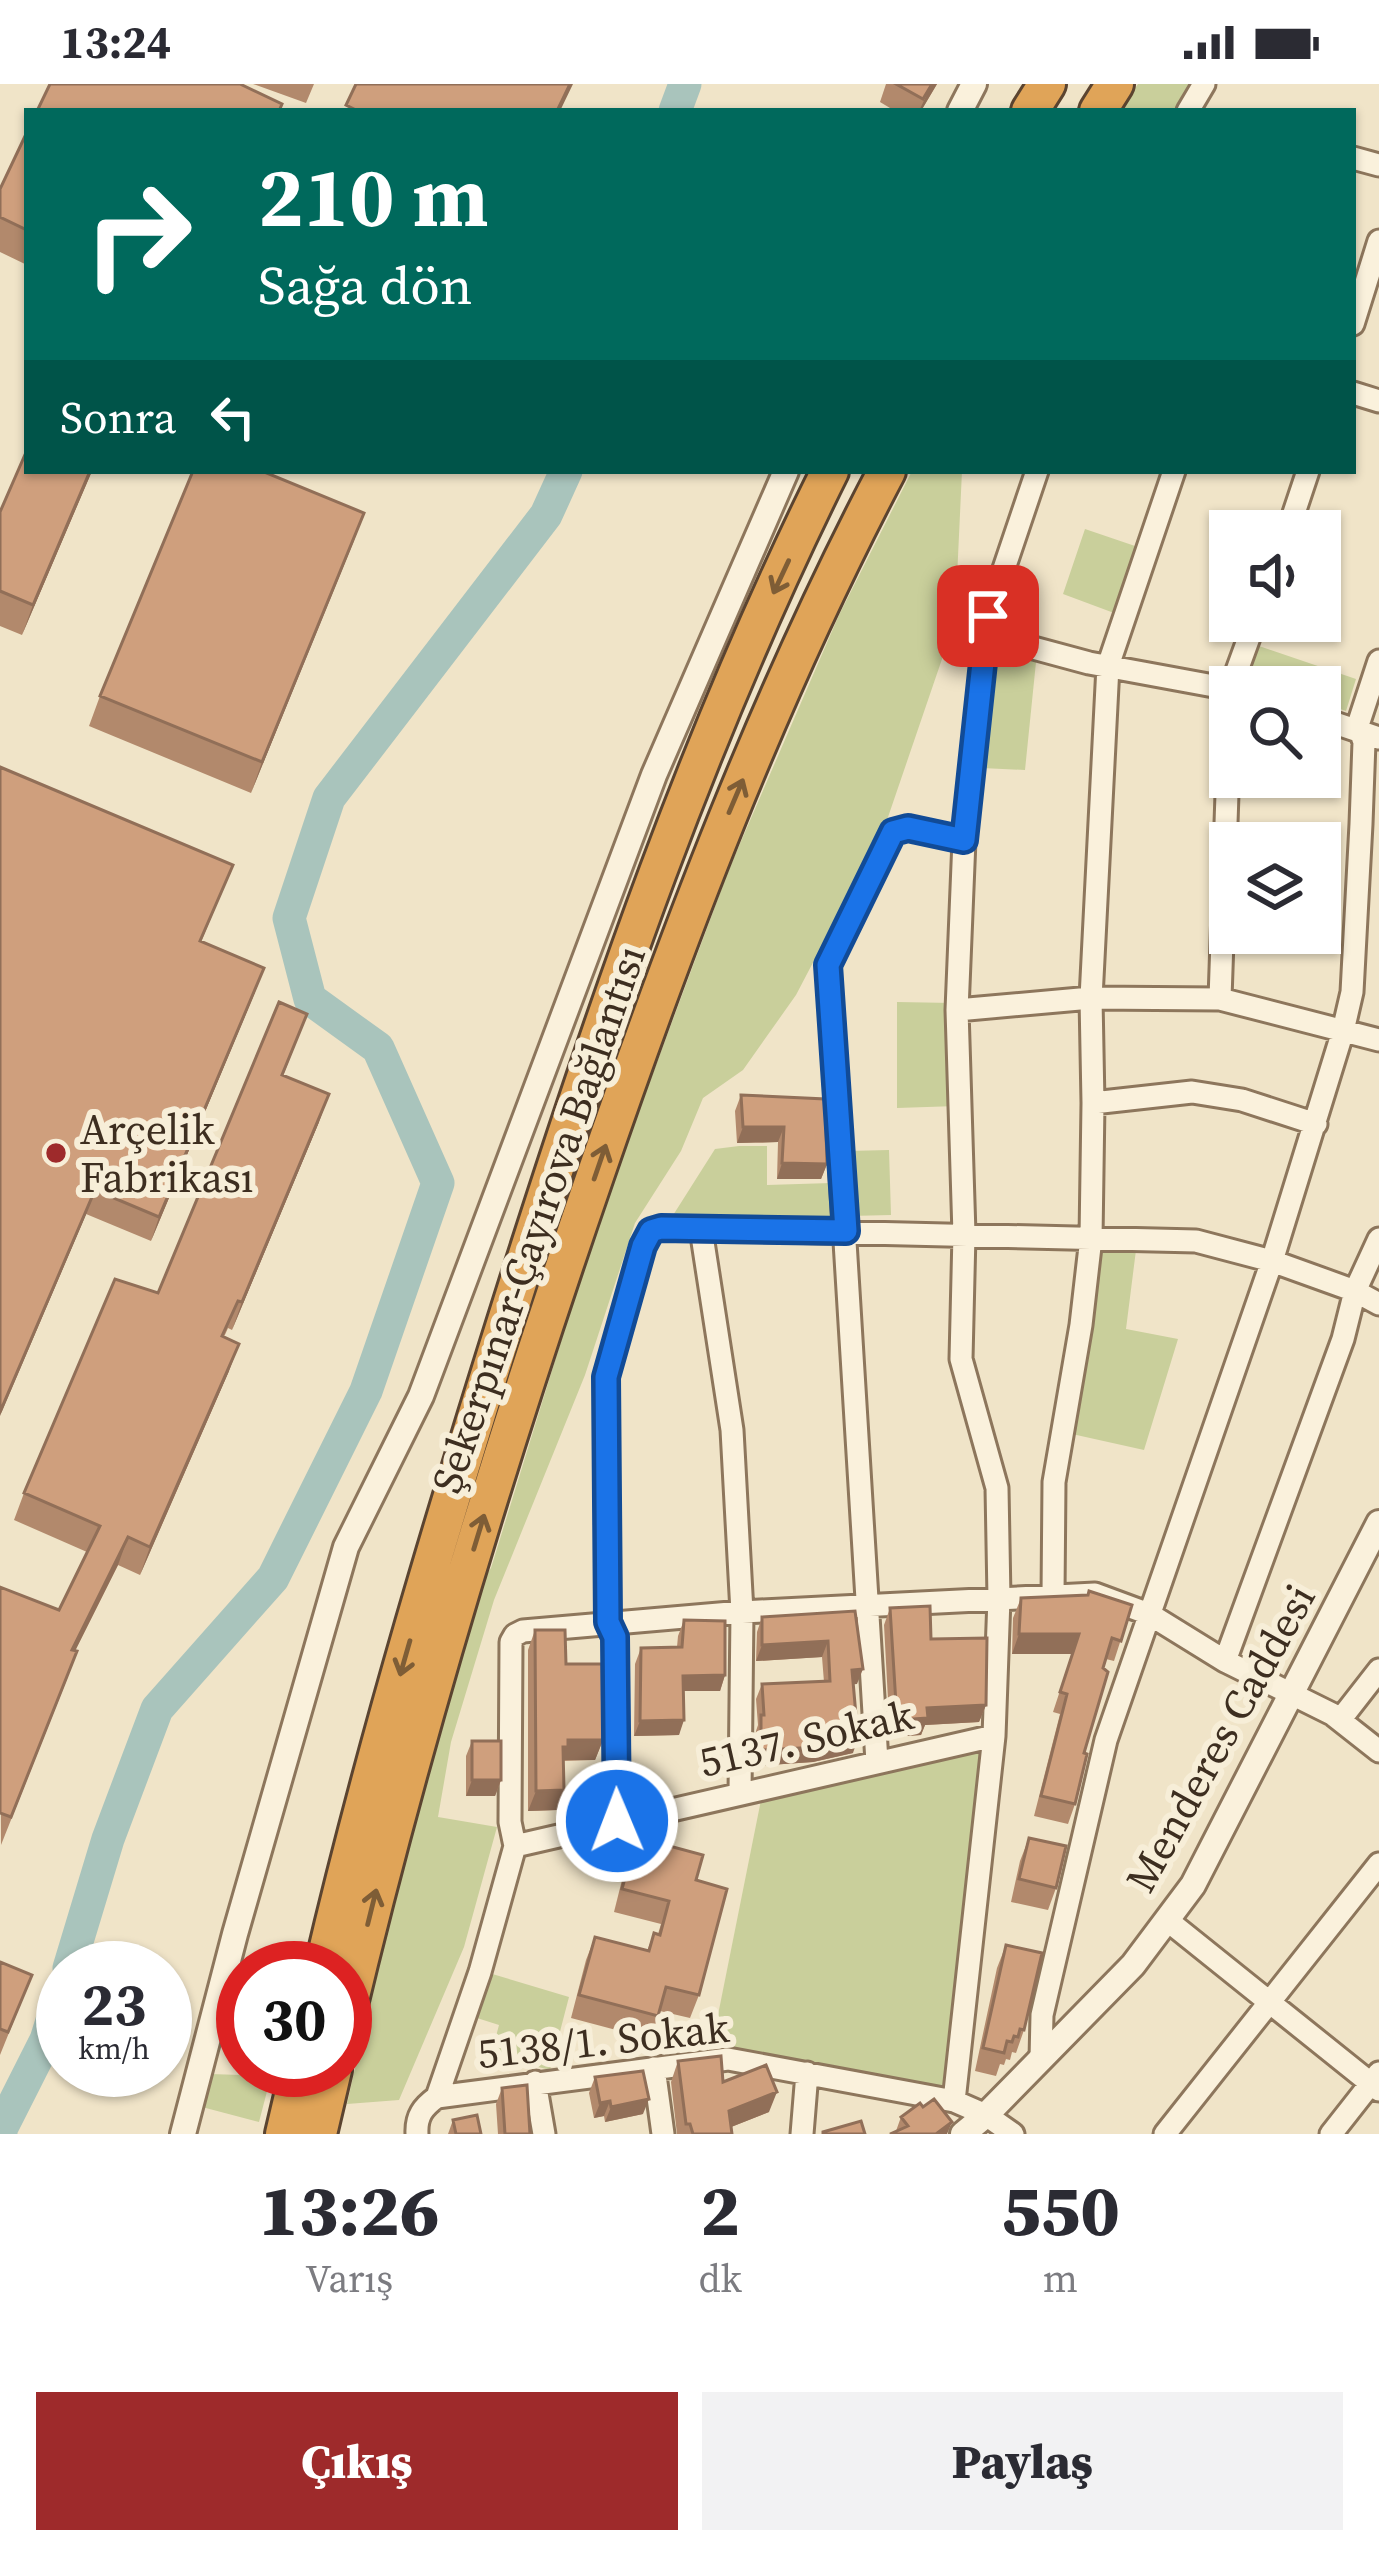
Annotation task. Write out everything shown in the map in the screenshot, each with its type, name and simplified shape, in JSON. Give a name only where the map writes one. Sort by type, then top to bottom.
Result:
[{"type":"highway","name":"Şekerpınar-Çayırova Bağlantısı","points":[[329,1941],[440,1532],[553,1173],[667,847],[764,613],[829,474]]},
{"type":"highway","name":"Şekerpınar-Çayırova Bağlantısı","points":[[365,1941],[455,1609],[612,1127],[712,852],[835,572],[885,474]]},
{"type":"highway","points":[[284,2134],[293,2097]]},
{"type":"highway","points":[[319,2134],[327,2097]]},
{"type":"street","points":[[1356,314],[1379,241]]},
{"type":"street","points":[[183,2134],[346,1547],[421,1396],[654,775],[785,474]]},
{"type":"street","points":[[954,2102],[994,1736],[999,1598],[997,1488],[961,1359],[964,1234],[957,1010],[964,840],[992,597],[1035,474]]},
{"type":"street","points":[[1053,1595],[1054,1482],[1091,1238],[1090,998],[1108,666],[1173,474]]},
{"type":"street","points":[[1295,510],[1307,474]]},
{"type":"street","points":[[985,634],[1108,666],[1209,684]]},
{"type":"street","points":[[1041,2059],[1042,2015],[1106,1740],[1272,1262],[1343,1031],[1352,992],[1357,732],[1379,661]]},
{"type":"street","points":[[1220,999],[1227,798]]},
{"type":"street","points":[[877,1762],[828,965],[893,832],[908,828],[964,840]]},
{"type":"street","points":[[957,1010],[1090,998],[1220,999],[1379,1040]]},
{"type":"street","points":[[1093,1103],[1192,1092],[1242,1100],[1316,1124]]},
{"type":"street","points":[[700,1229],[732,1430],[742,1612],[740,1793]]},
{"type":"street","points":[[617,1821],[617,1626],[606,1377],[645,1238],[651,1231],[1196,1241],[1272,1262],[1379,1304]]},
{"type":"street","points":[[1226,1661],[1355,1291],[1379,1239]]},
{"type":"street","name":"Menderes Caddesi","points":[[963,2134],[1132,1965],[1193,1885],[1379,1523]]},
{"type":"street","points":[[417,2134],[418,2116],[437,2097],[515,1846],[510,1822],[511,1642],[523,1631],[742,1612],[1096,1594],[1149,1614],[1226,1661],[1340,1720],[1379,1750]]},
{"type":"street","points":[[1340,1720],[1379,1670]]},
{"type":"street","name":"5137. Sokak","points":[[515,1846],[994,1736]]},
{"type":"street","points":[[1165,2134],[1379,1864]]},
{"type":"street","points":[[1167,1919],[1376,2082],[1331,2134]]},
{"type":"street","name":"5138/1. Sokak","points":[[437,2097],[728,2059],[954,2102],[986,2115],[1013,2134]]},
{"type":"street","points":[[654,2068],[663,2134]]},
{"type":"street","points":[[802,2134],[807,2073]]},
{"type":"street","points":[[535,2082],[544,2134]]},
{"type":"green space","points":[[1138,84],[1194,84],[1180,108],[1122,108]]},
{"type":"green space","points":[[910,474],[962,474],[955,621],[886,823],[796,995],[743,1070],[703,1098],[681,1151],[635,1223],[585,1375],[494,1600],[451,1742],[438,1817],[497,1827],[464,1947],[399,2100],[347,2104],[349,2097],[372,2097],[372,1993],[448,1680],[456,1680],[599,1218],[729,869],[839,615]]},
{"type":"green space","points":[[1085,529],[1135,546],[1114,613],[1063,594]]},
{"type":"green space","points":[[1259,646],[1318,666],[1252,666]]},
{"type":"green space","points":[[994,656],[1036,662],[1025,770],[982,768]]},
{"type":"green space","points":[[1341,674],[1356,679],[1346,711],[1341,709]]},
{"type":"green space","points":[[897,1002],[953,1003],[957,1106],[897,1108]]},
{"type":"green space","points":[[767,1146],[767,1185],[831,1183],[832,1221],[670,1220],[715,1149]]},
{"type":"green space","points":[[889,1150],[891,1215],[850,1216],[848,1151]]},
{"type":"green space","points":[[1101,1247],[1136,1250],[1126,1329],[1178,1339],[1144,1450],[1072,1434]]},
{"type":"green space","points":[[973,1748],[982,1756],[948,2078],[939,2089],[711,2050],[762,1795]]},
{"type":"green space","points":[[489,1973],[569,1997],[550,2070],[491,2055],[499,2025],[477,2018]]},
{"type":"green space","points":[[210,2074],[216,2074],[216,2097],[266,2097],[259,2122],[202,2107]]},
{"type":"building","points":[[50,84],[240,84],[282,104],[280,108],[38,108]]},
{"type":"building","points":[[356,84],[570,84],[558,108],[346,105]]},
{"type":"building","points":[[896,84],[932,84],[923,99]]},
{"type":"building","points":[[24,138],[24,229],[0,217],[0,189]]},
{"type":"building","points":[[24,457],[24,474],[89,474],[33,605],[0,591],[0,512]]},
{"type":"building","points":[[192,474],[269,474],[364,513],[262,762],[100,696]]},
{"type":"building","name":"Arçelik Fabrikası","points":[[0,767],[233,865],[200,941],[264,968],[159,1217],[95,1190],[0,1412]]},
{"type":"building","points":[[279,1002],[307,1014],[282,1075],[329,1094],[242,1302],[238,1301],[222,1336],[239,1344],[150,1547],[128,1537],[72,1650],[77,1651],[11,1817],[0,1813],[0,1587],[59,1610],[100,1526],[24,1493],[115,1279],[158,1293]]},
{"type":"building","points":[[741,1095],[825,1099],[827,1164],[782,1163],[784,1127],[743,1127]]},
{"type":"building","points":[[1089,1591],[1132,1605],[1121,1641],[1112,1638],[1103,1668],[1108,1672],[1084,1753],[1075,1804],[1041,1796],[1067,1694],[1060,1692],[1079,1634],[1019,1634],[1021,1598],[1088,1595]]},
{"type":"building","points":[[930,1606],[931,1639],[987,1638],[986,1705],[927,1708],[928,1718],[897,1720],[890,1608]]},
{"type":"building","points":[[855,1611],[863,1669],[852,1670],[858,1738],[819,1747],[761,1750],[762,1684],[830,1681],[828,1641],[762,1645],[762,1617]]},
{"type":"building","points":[[684,1620],[725,1621],[725,1675],[683,1676],[684,1720],[640,1721],[641,1648],[682,1647]]},
{"type":"building","points":[[535,1630],[565,1630],[566,1664],[602,1664],[603,1740],[568,1740],[568,1747],[563,1747],[564,1790],[536,1791]]},
{"type":"building","points":[[472,1741],[501,1741],[501,1780],[472,1780]]},
{"type":"building","points":[[636,1837],[703,1855],[696,1880],[727,1889],[699,1995],[666,1987],[658,2016],[579,1995],[595,1937],[649,1951],[654,1933],[660,1935],[669,1901],[622,1889]]},
{"type":"building","points":[[1029,1838],[1066,1846],[1056,1888],[1019,1879]]},
{"type":"building","points":[[1006,1945],[1042,1953],[1024,2030],[1007,2041],[1004,2053],[983,2048]]},
{"type":"building","points":[[0,1962],[32,1975],[8,2032],[0,2029]]},
{"type":"building","points":[[721,2056],[723,2082],[766,2065],[777,2092],[729,2111],[732,2134],[693,2134],[686,2124],[678,2061]]},
{"type":"building","points":[[643,2071],[649,2099],[611,2107],[610,2101],[600,2103],[595,2077]]},
{"type":"building","points":[[527,2085],[530,2134],[505,2134],[502,2088]]},
{"type":"building","points":[[934,2099],[952,2122],[936,2134],[890,2134],[908,2126],[901,2117]]},
{"type":"building","points":[[477,2115],[481,2134],[456,2134],[453,2120]]},
{"type":"building","points":[[861,2121],[865,2134],[823,2134],[823,2132]]},
{"type":"waterway","points":[[676,108],[685,84]]},
{"type":"waterway","points":[[77,1941],[108,1839],[157,1709],[273,1578],[366,1391],[438,1183],[378,1048],[310,999],[289,918],[329,798],[546,515],[565,474]]},
{"type":"waterway","points":[[1,2134],[36,2060]]},
{"type":"place","name":"Arçelik Fabrikası","points":[[56,1153]]},
{"type":"route","points":[[617,1821],[615,1637],[608,1622],[606,1377],[645,1238],[661,1228],[846,1231],[828,965],[893,832],[908,828],[964,840],[988,616]]}]
